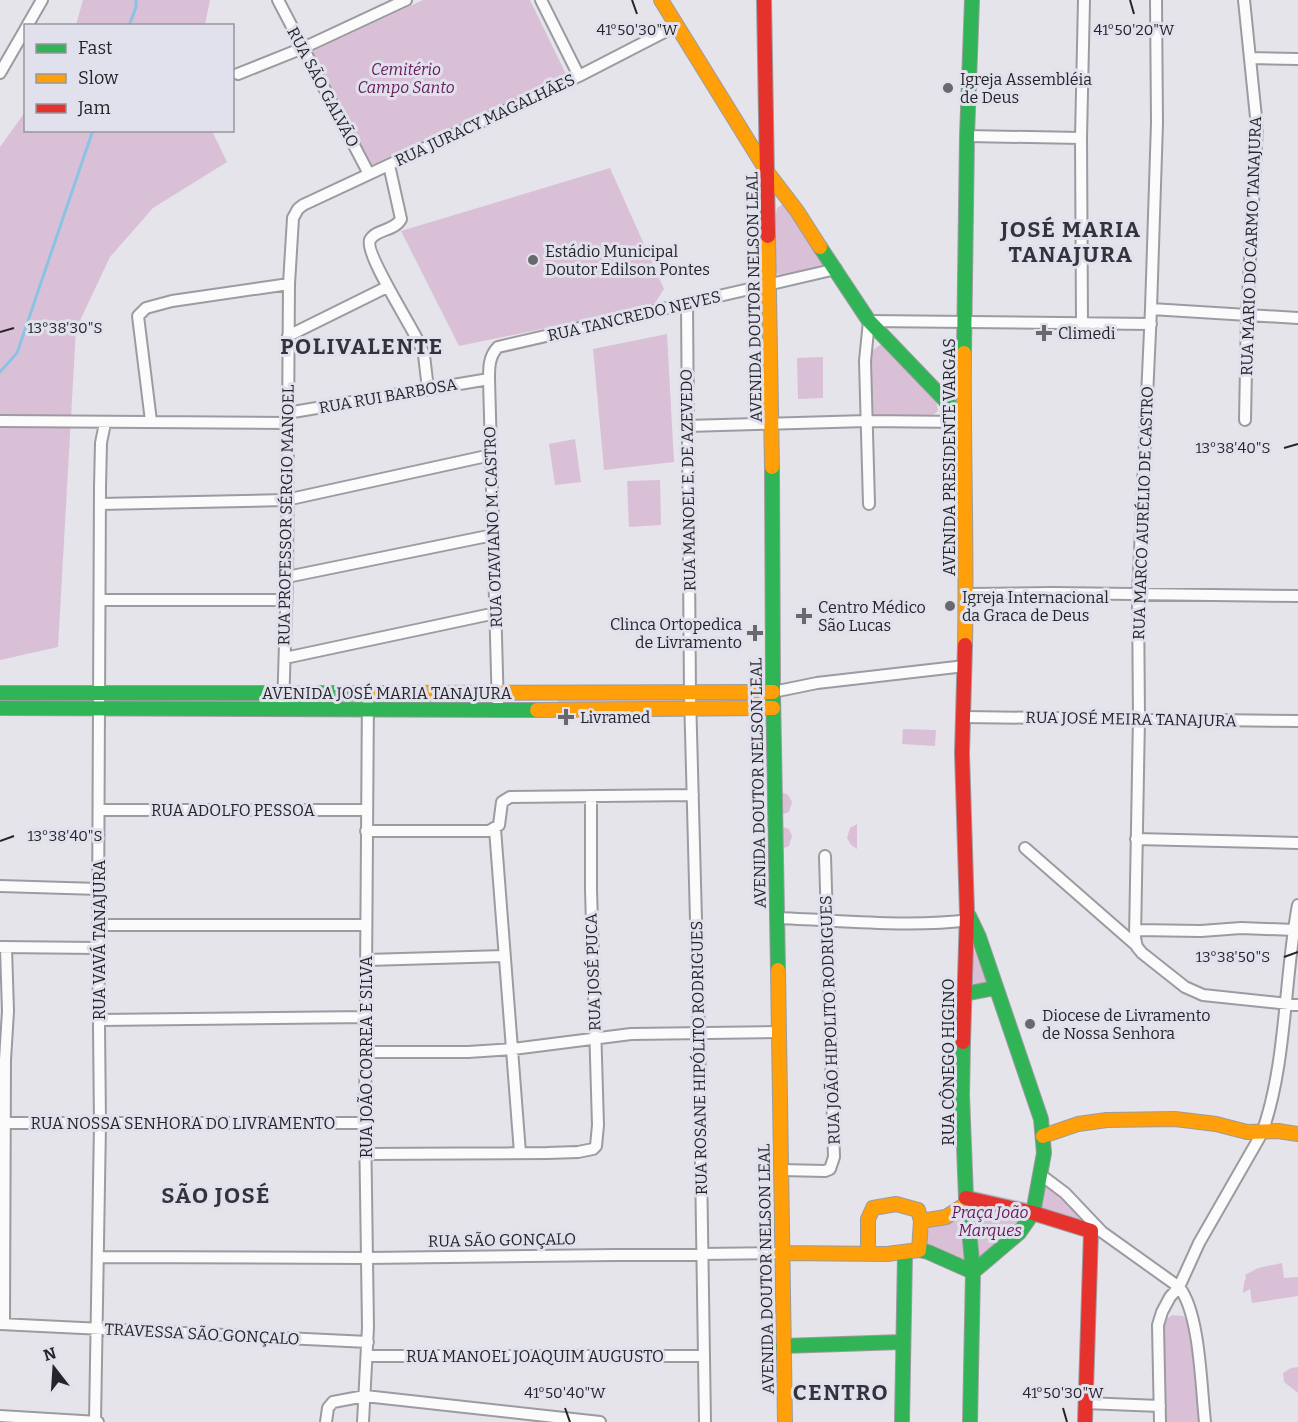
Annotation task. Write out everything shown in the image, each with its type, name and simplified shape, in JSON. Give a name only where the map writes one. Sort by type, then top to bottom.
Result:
[{"type":"street","points":[[28,24],[42,0]]},
{"type":"street","name":"RUA SÃO GALVÃO","points":[[278,0],[369,174]]},
{"type":"street","points":[[238,74],[303,48],[406,0]]},
{"type":"street","points":[[541,0],[579,76]]},
{"type":"street","points":[[661,0],[768,173],[797,211],[869,321],[963,420]]},
{"type":"street","name":"AVENIDA DOUTOR NELSON LEAL","points":[[764,0],[785,1422]]},
{"type":"street","name":"AVENIDA PRESIDENTE VARGAS","points":[[968,918],[963,819],[967,594],[963,420],[967,136],[972,0]]},
{"type":"street","points":[[1082,323],[1081,138],[1084,0]]},
{"type":"street","name":"RUA MARCO AURÉLIO DE CASTRO","points":[[1139,718],[1138,595],[1147,324],[1151,309],[1157,123],[1156,0]]},
{"type":"street","name":"RUA MARIO DO CARMO TANAJURA","points":[[1244,0],[1257,128],[1247,316],[1245,420]]},
{"type":"street","name":"RUA JURACY MAGALHÃES","points":[[295,213],[303,205],[579,76],[676,26]]},
{"type":"street","points":[[0,73],[24,31]]},
{"type":"street","points":[[1251,58],[1298,59]]},
{"type":"street","points":[[967,136],[1081,138]]},
{"type":"street","points":[[388,165],[401,219],[398,225],[374,236],[369,244],[387,287],[424,354],[428,390]]},
{"type":"street","name":"RUA PROFESSOR SÉRGIO MANOEL","points":[[283,710],[287,577],[288,284],[291,232],[295,213]]},
{"type":"street","name":"RUA TANCREDO NEVES","points":[[498,347],[836,269]]},
{"type":"street","points":[[152,421],[138,316],[146,308],[172,301],[288,284]]},
{"type":"street","points":[[288,336],[387,287]]},
{"type":"street","name":"RUA MANOEL E. DE AZEVEDO","points":[[687,303],[690,694]]},
{"type":"street","points":[[1151,309],[1298,318]]},
{"type":"street","points":[[869,321],[1147,324]]},
{"type":"street","points":[[869,321],[865,361],[869,504]]},
{"type":"street","name":"RUA OTAVIANO M. CASTRO","points":[[498,347],[491,356],[489,379],[498,710]]},
{"type":"street","name":"RUA RUI BARBOSA","points":[[0,421],[105,423],[287,418],[489,379]]},
{"type":"street","points":[[687,426],[963,420]]},
{"type":"street","name":"RUA VAVÁ TANAJURA","points":[[96,1422],[100,1124],[98,925],[100,504],[101,443],[105,423]]},
{"type":"street","points":[[100,504],[286,500],[491,454]]},
{"type":"street","points":[[287,577],[494,535]]},
{"type":"street","points":[[967,594],[1298,596]]},
{"type":"street","points":[[100,600],[286,600]]},
{"type":"street","points":[[285,658],[496,613]]},
{"type":"street","points":[[773,692],[817,683],[965,666]]},
{"type":"street","name":"RUA JOÃO CORREA E SILVA","points":[[363,1422],[368,1342],[365,1123],[368,692]]},
{"type":"street","name":"AVENIDA JOSÉ MARIA TANAJURA","points":[[0,693],[690,694],[773,692]]},
{"type":"street","points":[[169,710],[170,693]]},
{"type":"street","name":"RUA ROSANE HIPÓLITO RODRIGUES","points":[[690,694],[699,1034],[705,1422]]},
{"type":"street","name":"AVENIDA JOSÉ MARIA TANAJURA","points":[[0,708],[691,710],[773,708]]},
{"type":"street","name":"RUA JOSÉ MEIRA TANAJURA","points":[[964,717],[1298,721]]},
{"type":"street","points":[[1137,947],[1136,839],[1139,718]]},
{"type":"street","points":[[366,831],[482,832],[495,829],[499,825],[501,806],[505,799],[519,797],[693,795]]},
{"type":"street","name":"RUA JOSÉ PUCA","points":[[520,1153],[579,1152],[596,1146],[598,1125],[591,890],[591,796]]},
{"type":"street","name":"RUA ADOLFO PESSOA","points":[[100,810],[366,810]]},
{"type":"street","points":[[366,1154],[520,1153],[495,829]]},
{"type":"street","points":[[1136,839],[1298,843]]},
{"type":"street","points":[[1024,848],[1142,953],[1185,987],[1203,995],[1298,1005]]},
{"type":"street","name":"RUA JOÃO HIPOLITO RODRIGUES","points":[[781,1170],[825,1171],[830,1168],[834,1157],[825,856]]},
{"type":"street","points":[[0,886],[99,888]]},
{"type":"street","points":[[1160,1422],[1158,1325],[1170,1298],[1179,1287],[1198,1244],[1262,1133],[1268,1116],[1298,905]]},
{"type":"street","points":[[776,918],[949,923],[968,918],[979,937],[1041,1119],[1044,1153],[1033,1213],[1019,1233],[973,1272]]},
{"type":"street","name":"RUA CÔNEGO HIGINO","points":[[966,1201],[962,1095],[968,918]]},
{"type":"street","points":[[98,925],[366,925]]},
{"type":"street","points":[[1136,930],[1201,931],[1241,928],[1295,930]]},
{"type":"street","points":[[2,1324],[3,1123],[8,1011],[3,948],[98,948]]},
{"type":"street","points":[[367,960],[504,956]]},
{"type":"street","points":[[964,994],[995,988]]},
{"type":"street","points":[[99,1020],[366,1017]]},
{"type":"street","points":[[366,1052],[513,1050],[651,1033],[778,1032]]},
{"type":"street","points":[[1043,1136],[1078,1124],[1107,1120],[1174,1119],[1216,1124],[1247,1132],[1278,1131],[1298,1134]]},
{"type":"street","name":"RUA NOSSA SENHORA DO LIVRAMENTO","points":[[3,1123],[365,1123]]},
{"type":"street","points":[[1041,1175],[1070,1197],[1097,1232],[1085,1422]]},
{"type":"street","points":[[966,1201],[1033,1213],[1097,1232],[1179,1287],[1186,1298],[1194,1321],[1205,1422]]},
{"type":"street","points":[[921,1221],[938,1221],[946,1218],[966,1201]]},
{"type":"street","points":[[966,1201],[973,1272],[970,1422]]},
{"type":"street","points":[[868,1253],[868,1219],[873,1208],[879,1205],[908,1206],[918,1210],[921,1221],[919,1250]]},
{"type":"street","points":[[902,1422],[905,1253],[919,1250],[928,1252],[973,1272]]},
{"type":"street","name":"RUA SÃO GONÇALO","points":[[99,1257],[368,1258],[905,1253]]},
{"type":"street","name":"TRAVESSA SÃO GONÇALO","points":[[2,1324],[368,1342]]},
{"type":"street","points":[[783,1346],[902,1342]]},
{"type":"street","name":"RUA MANOEL JOAQUIM AUGUSTO","points":[[367,1356],[704,1356]]},
{"type":"street","points":[[326,1422],[328,1408],[333,1402],[365,1396],[540,1419],[600,1422]]},
{"type":"street","points":[[1085,1403],[1160,1406]]},
{"type":"street","points":[[0,1416],[96,1422]]},
{"type":"green space","points":[[83,0],[210,0],[205,24],[76,24]]},
{"type":"green space","name":"Cemitério Campo Santo","points":[[423,0],[530,0],[566,74],[368,167],[311,52]]},
{"type":"green space","points":[[24,113],[24,132],[212,132],[227,162],[153,208],[110,257],[76,329],[58,647],[0,660],[0,147]]},
{"type":"green space","name":"Estádio Municipal Doutor Edilson Pontes","points":[[610,168],[664,289],[653,306],[459,346],[401,231]]},
{"type":"green space","points":[[783,204],[824,267],[783,278],[776,272],[775,224],[777,208]]},
{"type":"green space","points":[[667,334],[674,462],[604,470],[593,349]]},
{"type":"green space","points":[[884,345],[936,401],[938,411],[932,416],[873,416],[870,411],[870,363],[872,351]]},
{"type":"green space","points":[[823,357],[823,398],[798,399],[797,358]]},
{"type":"green space","points":[[575,439],[581,482],[555,485],[549,444]]},
{"type":"green space","points":[[660,480],[661,525],[629,527],[627,481]]},
{"type":"green space","points":[[699,695],[762,695],[764,702],[698,702]]},
{"type":"green space","points":[[291,696],[359,696],[359,703],[291,702]]},
{"type":"green space","points":[[380,696],[479,696],[478,703],[379,704]]},
{"type":"green space","points":[[684,697],[684,703],[558,703],[559,698]]},
{"type":"green space","points":[[903,729],[936,730],[935,746],[902,744]]},
{"type":"green space","points":[[777,790],[788,795],[792,802],[789,812],[778,816]]},
{"type":"green space","points":[[857,824],[857,849],[847,838],[850,828]]},
{"type":"green space","points":[[778,825],[789,829],[792,836],[789,846],[779,850]]},
{"type":"green space","points":[[971,937],[988,984],[968,984]]},
{"type":"green space","points":[[1046,1184],[1092,1222],[1088,1231],[1037,1207]]},
{"type":"green space","name":"Praça João Marques","points":[[970,1190],[1030,1203],[1033,1218],[980,1267],[922,1249],[930,1226],[953,1221],[961,1211]]},
{"type":"green space","points":[[1282,1263],[1284,1278],[1298,1277],[1298,1296],[1252,1303],[1250,1289],[1243,1293],[1245,1275],[1258,1268]]},
{"type":"green space","points":[[1172,1315],[1183,1316],[1189,1322],[1205,1422],[1160,1422],[1161,1323]]},
{"type":"green space","points":[[1298,1367],[1298,1393],[1284,1382],[1283,1373]]},
{"type":"waterway","points":[[130,24],[136,0]]},
{"type":"waterway","points":[[0,372],[17,353],[92,132]]},
{"type":"traffic: fast","points":[[964,353],[967,136],[972,0]]},
{"type":"traffic: fast","points":[[820,247],[869,321],[963,419]]},
{"type":"traffic: fast","points":[[772,467],[778,970]]},
{"type":"traffic: fast","points":[[0,693],[371,693]]},
{"type":"traffic: fast","points":[[0,708],[537,710]]},
{"type":"traffic: fast","points":[[969,916],[979,937],[1041,1119],[1044,1153],[1033,1213],[1019,1233],[973,1272]]},
{"type":"traffic: fast","points":[[964,994],[995,988]]},
{"type":"traffic: fast","points":[[963,1042],[962,1095],[966,1198],[973,1272],[970,1422]]},
{"type":"traffic: fast","points":[[919,1250],[973,1272]]},
{"type":"traffic: fast","points":[[902,1422],[905,1253]]},
{"type":"traffic: fast","points":[[783,1346],[902,1342]]},
{"type":"traffic: slow","points":[[661,0],[768,173],[797,211],[820,247]]},
{"type":"traffic: slow","points":[[768,236],[772,467]]},
{"type":"traffic: slow","points":[[964,353],[965,645]]},
{"type":"traffic: slow","points":[[371,693],[773,692]]},
{"type":"traffic: slow","points":[[537,710],[773,708]]},
{"type":"traffic: slow","points":[[778,970],[785,1422]]},
{"type":"traffic: slow","points":[[1043,1136],[1078,1124],[1107,1120],[1175,1119],[1216,1124],[1247,1132],[1278,1131],[1298,1134]]},
{"type":"traffic: slow","points":[[781,1253],[887,1254],[919,1250],[921,1221],[918,1210],[896,1204],[873,1208],[868,1219],[868,1253]]},
{"type":"traffic: slow","points":[[921,1221],[946,1217],[966,1204]]},
{"type":"traffic: jam","points":[[764,0],[768,236]]},
{"type":"traffic: jam","points":[[963,1042],[967,913],[962,753],[965,645]]},
{"type":"traffic: jam","points":[[966,1198],[1033,1213],[1091,1231],[1085,1422]]},
{"type":"place","name":"Igreja Assembléia de Deus","points":[[948,88]]},
{"type":"place","name":"Estádio Municipal Doutor Edilson Pontes","points":[[533,260]]},
{"type":"place","name":"Climedi","points":[[1044,333]]},
{"type":"place","name":"Igreja Internacional da Graca de Deus","points":[[950,606]]},
{"type":"place","name":"Centro Médico São Lucas","points":[[804,616]]},
{"type":"place","name":"Clinca Ortopedica de Livramento","points":[[755,633]]},
{"type":"place","name":"Livramed","points":[[566,717]]},
{"type":"place","name":"Diocese de Livramento de Nossa Senhora","points":[[1030,1024]]},
{"type":"district","name":"JOSÉ MARIA TANAJURA","points":[[1071,242]]},
{"type":"district","name":"POLIVALENTE","points":[[362,346]]},
{"type":"district","name":"SÃO JOSÉ","points":[[216,1195]]},
{"type":"district","name":"CENTRO","points":[[841,1392]]}]
